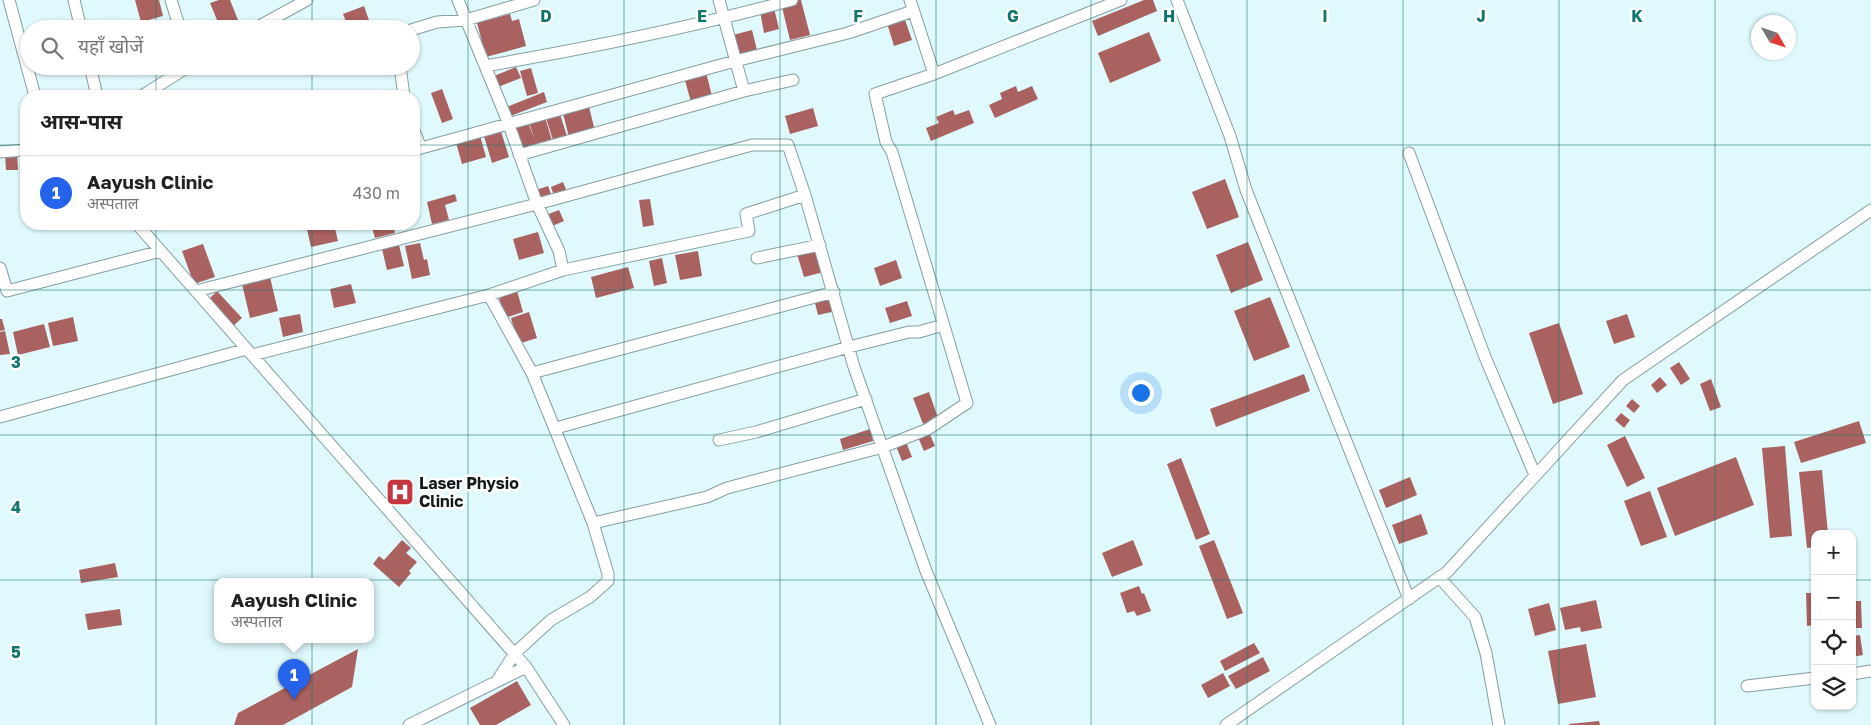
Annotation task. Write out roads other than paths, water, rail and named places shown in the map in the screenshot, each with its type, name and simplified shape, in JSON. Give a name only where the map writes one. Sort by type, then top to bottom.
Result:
[{"type":"street","points":[[8,0],[20,43]]},
{"type":"street","points":[[74,0],[79,20]]},
{"type":"street","points":[[171,0],[177,20]]},
{"type":"street","points":[[270,20],[307,0]]},
{"type":"street","points":[[458,0],[508,122],[537,204],[560,251],[564,270]]},
{"type":"street","points":[[420,27],[437,22],[466,20],[534,0]]},
{"type":"street","points":[[719,0],[744,91]]},
{"type":"street","points":[[484,66],[589,48],[724,19],[792,0]]},
{"type":"street","points":[[593,523],[707,496],[727,488],[883,447],[928,429],[967,403],[892,152],[886,142],[875,94],[934,74],[1120,0]]},
{"type":"street","points":[[1177,0],[1230,136],[1246,190],[1409,598]]},
{"type":"street","points":[[420,148],[508,122],[735,61],[848,33],[911,5],[934,74]]},
{"type":"street","points":[[29,75],[33,90]]},
{"type":"street","points":[[92,75],[96,90]]},
{"type":"street","points":[[151,90],[175,75]]},
{"type":"street","points":[[401,75],[403,90]]},
{"type":"street","points":[[519,155],[744,91],[793,80]]},
{"type":"street","points":[[196,291],[537,204],[752,144],[788,145],[806,195],[866,400],[926,571],[990,725]]},
{"type":"street","points":[[0,152],[20,150]]},
{"type":"street","points":[[1409,153],[1485,357],[1535,475]]},
{"type":"street","points":[[0,417],[250,352],[489,294],[564,270],[749,231],[746,214],[806,195]]},
{"type":"street","points":[[1226,725],[1447,572],[1623,380],[1871,210]]},
{"type":"street","points":[[143,230],[515,653],[564,725]]},
{"type":"street","points":[[757,258],[820,245]]},
{"type":"street","points":[[0,268],[7,291],[161,251]]},
{"type":"street","points":[[532,373],[834,292]]},
{"type":"street","points":[[489,294],[532,373],[556,428],[593,523],[606,564],[608,581],[590,597],[551,620],[515,653],[496,682]]},
{"type":"street","points":[[556,428],[849,347],[909,332],[919,332],[943,324]]},
{"type":"street","points":[[719,440],[756,432],[866,400]]},
{"type":"street","points":[[1439,577],[1475,617],[1486,653],[1499,725]]},
{"type":"street","points":[[409,725],[526,667]]},
{"type":"street","points":[[1856,673],[1871,671]]},
{"type":"street","points":[[1748,686],[1811,678]]},
{"type":"place","name":"Laser Physio Clinic","points":[[400,492]]},
{"type":"place","name":"Aayush Clinic","points":[[294,700]]}]
